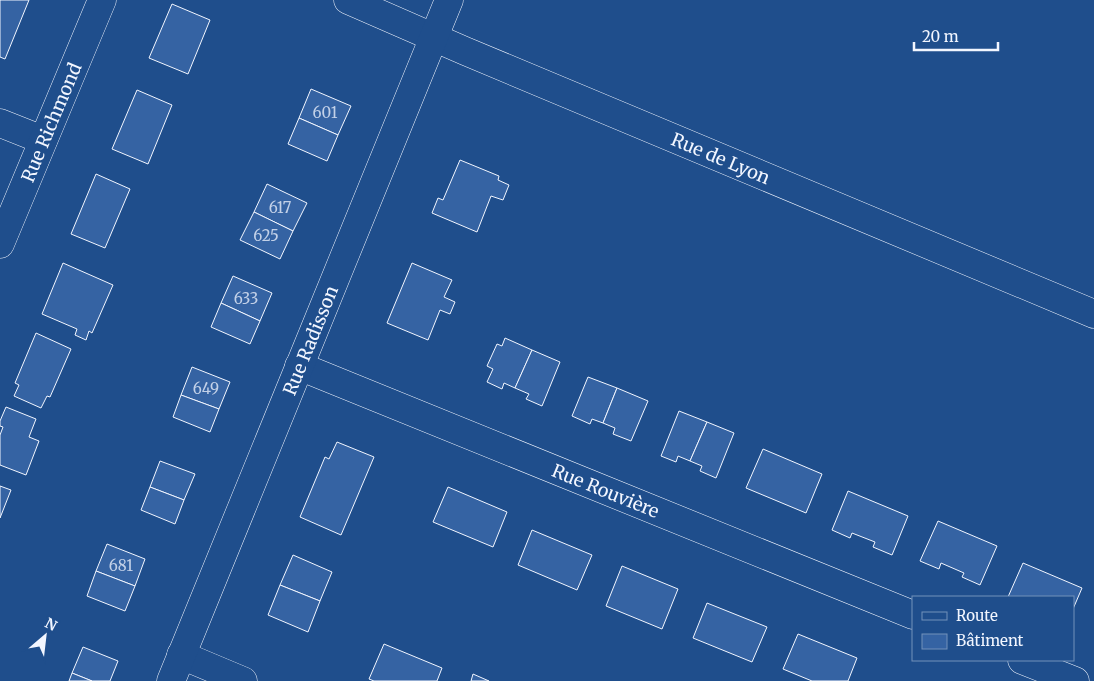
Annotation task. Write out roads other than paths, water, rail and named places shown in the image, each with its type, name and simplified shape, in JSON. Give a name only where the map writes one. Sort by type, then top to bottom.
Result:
[{"type":"street","name":"Rue Richmond","points":[[0,244],[102,0]]},
{"type":"street","name":"Rue de Lyon","points":[[348,0],[1094,314]]},
{"type":"street","name":"Rue Radisson","points":[[171,681],[449,0]]},
{"type":"street","points":[[0,123],[43,140]]},
{"type":"street","name":"Rue Rouvière","points":[[300,366],[912,615]]},
{"type":"street","points":[[181,656],[243,681]]},
{"type":"street","points":[[1025,661],[1075,681]]}]
